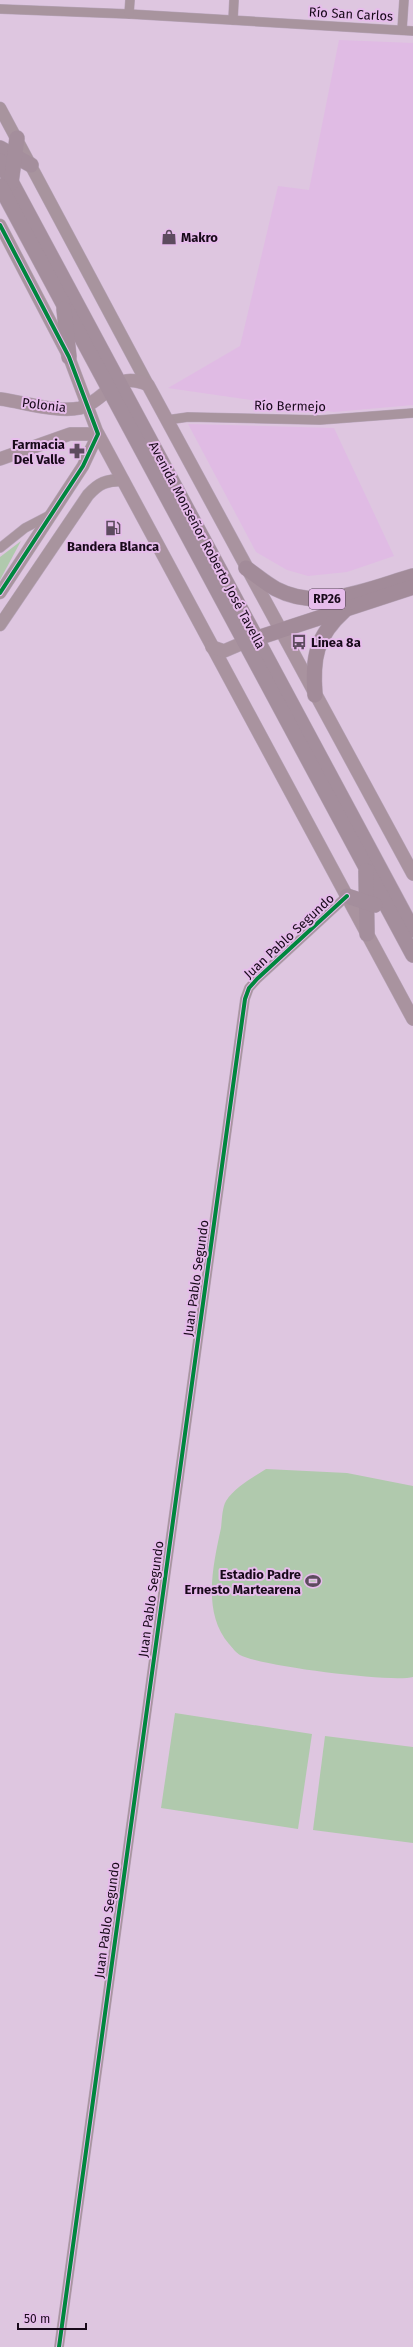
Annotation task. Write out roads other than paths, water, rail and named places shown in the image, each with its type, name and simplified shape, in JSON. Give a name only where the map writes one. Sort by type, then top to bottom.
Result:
[{"type":"highway","points":[[6,185],[17,138]]},
{"type":"highway","points":[[0,148],[31,165]]},
{"type":"highway","name":"Avenida Monseñor Roberto José Tavella","points":[[0,161],[6,185],[63,302],[115,386]]},
{"type":"highway","name":"Avenida Monseñor Roberto José Tavella","points":[[6,185],[250,640],[366,868],[413,955]]},
{"type":"highway","points":[[63,302],[69,357]]},
{"type":"highway","name":"Avenida Monseñor Roberto José Tavella","points":[[250,640],[413,930]]},
{"type":"highway","points":[[366,868],[367,934]]},
{"type":"highway","points":[[347,896],[388,908]]},
{"type":"main road","points":[[87,406],[115,386],[137,380],[148,385],[413,874]]},
{"type":"main road","name":"Polonia","points":[[0,399],[70,409],[87,406]]},
{"type":"main road","points":[[0,459],[70,434],[98,434],[413,1019]]},
{"type":"main road","name":"RP26","points":[[246,568],[276,589],[301,597],[317,598],[341,597],[413,576]]},
{"type":"main road","name":"RP26","points":[[212,647],[224,651],[280,629],[413,587]]},
{"type":"main road","points":[[315,695],[314,666],[318,646],[330,624],[346,609]]},
{"type":"street","points":[[129,14],[130,0]]},
{"type":"street","points":[[233,20],[234,0]]},
{"type":"street","points":[[402,30],[404,0]]},
{"type":"street","name":"Río San Carlos","points":[[0,9],[129,14],[413,31]]},
{"type":"street","points":[[0,108],[148,385]]},
{"type":"street","points":[[0,225],[69,357],[98,434],[84,466],[0,593]]},
{"type":"street","name":"Río Bermejo","points":[[167,420],[188,417],[342,420],[413,413]]},
{"type":"street","points":[[0,625],[88,495],[98,484],[108,480],[123,480]]},
{"type":"street","points":[[0,548],[25,528],[53,513]]},
{"type":"street","name":"Juan Pablo Segundo","points":[[59,2347],[245,999],[248,988],[256,979],[347,896]]},
{"type":"place","name":"Makro","points":[[169,237]]},
{"type":"place","name":"Farmacia Del Valle","points":[[77,451]]},
{"type":"place","name":"Bandera Blanca","points":[[113,528]]},
{"type":"place","name":"Linea 8a","points":[[299,642]]},
{"type":"place","name":"Estadio Padre Ernesto Martearena","points":[[313,1581]]}]
